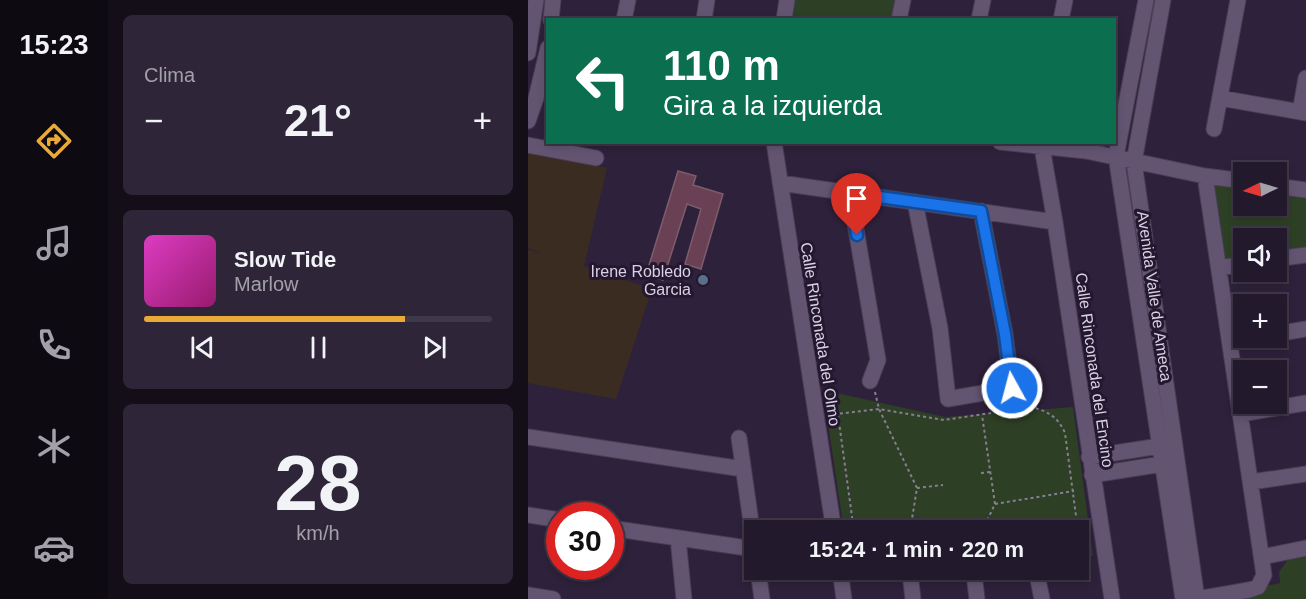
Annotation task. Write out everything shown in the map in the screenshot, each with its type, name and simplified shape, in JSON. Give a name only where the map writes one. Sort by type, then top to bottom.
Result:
[{"type":"street","points":[[528,52],[536,0]]},
{"type":"street","points":[[551,18],[553,0]]},
{"type":"street","points":[[624,18],[628,0]]},
{"type":"street","points":[[704,18],[707,0]]},
{"type":"street","points":[[784,18],[787,0]]},
{"type":"street","points":[[899,18],[903,0]]},
{"type":"street","points":[[979,18],[983,0]]},
{"type":"street","points":[[1061,18],[1065,0]]},
{"type":"street","name":"Avenida Valle de Ameca","points":[[1146,0],[1116,156],[1169,463],[1197,599]]},
{"type":"street","name":"Avenida Valle de Ameca","points":[[1163,0],[1134,162],[1166,445]]},
{"type":"street","points":[[1214,129],[1238,0]]},
{"type":"street","points":[[528,121],[543,91],[546,65]]},
{"type":"street","points":[[1220,98],[1303,112],[1306,78]]},
{"type":"street","name":"Calle Rinconada del Olmo","points":[[774,144],[832,520]]},
{"type":"street","points":[[1017,144],[1116,156],[1134,162],[1233,180]]},
{"type":"street","points":[[528,145],[596,158]]},
{"type":"street","name":"Calle Rinconada del Encino","points":[[1042,147],[1112,599]]},
{"type":"street","points":[[1205,176],[1233,361]]},
{"type":"street","points":[[780,183],[1055,222]]},
{"type":"street","points":[[1287,187],[1306,190]]},
{"type":"street","points":[[850,193],[878,360],[870,381]]},
{"type":"street","points":[[915,202],[940,328],[948,399],[1012,388],[1005,334],[981,211]]},
{"type":"street","points":[[1287,258],[1306,255]]},
{"type":"street","points":[[1219,268],[1233,266]]},
{"type":"street","points":[[1287,332],[1306,329]]},
{"type":"street","points":[[1287,406],[1306,403]]},
{"type":"street","points":[[1197,599],[1250,590],[1258,586],[1264,575],[1241,414]]},
{"type":"street","points":[[528,437],[743,469]]},
{"type":"street","points":[[739,438],[751,520]]},
{"type":"street","points":[[1089,457],[1166,445]]},
{"type":"street","points":[[1092,475],[1169,463]]},
{"type":"street","name":"Avenida Valle de Ameca","points":[[1169,463],[1183,599]]},
{"type":"street","points":[[1251,482],[1306,474]]},
{"type":"street","points":[[528,515],[546,518]]},
{"type":"street","points":[[624,530],[744,548]]},
{"type":"street","points":[[678,538],[684,599]]},
{"type":"street","points":[[1262,557],[1306,548]]},
{"type":"street","points":[[759,580],[762,599]]},
{"type":"street","points":[[841,580],[844,599]]},
{"type":"street","points":[[911,580],[913,599]]},
{"type":"street","points":[[974,580],[977,599]]},
{"type":"street","points":[[1038,580],[1041,599]]},
{"type":"street","points":[[528,596],[553,599]]},
{"type":"path","points":[[870,381],[879,409],[916,488],[912,520]]},
{"type":"path","points":[[816,416],[879,409],[944,420],[1031,407],[1053,415],[1065,433],[1077,520]]},
{"type":"path","points":[[837,414],[852,520]]},
{"type":"path","points":[[982,415],[995,504],[987,520]]},
{"type":"path","points":[[981,473],[990,472]]},
{"type":"path","points":[[916,488],[942,484]]},
{"type":"path","points":[[995,504],[1074,492]]},
{"type":"shaded area","points":[[528,152],[607,168],[584,266],[652,289],[616,399],[528,383],[528,250],[543,254],[528,248]]},
{"type":"green space","points":[[795,0],[899,0],[895,18],[792,18]]},
{"type":"green space","points":[[1216,184],[1233,187],[1233,216],[1287,216],[1287,194],[1306,197],[1306,252],[1287,255],[1287,228],[1233,228],[1233,263],[1220,264],[1209,191]]},
{"type":"green space","points":[[823,390],[945,417],[1073,407],[1088,520],[842,520]]},
{"type":"green space","points":[[1089,526],[1093,556],[1089,556]]},
{"type":"green space","points":[[1306,549],[1306,599],[1205,599],[1280,583],[1279,572],[1295,550]]},
{"type":"building","points":[[678,171],[696,176],[693,185],[723,194],[701,269],[685,264],[701,209],[687,204],[663,280],[646,275]]},
{"type":"place","name":"Irene Robledo Garcia","points":[[703,280]]},
{"type":"route","points":[[857,235],[850,193],[981,211],[1005,334],[1012,388]]}]
